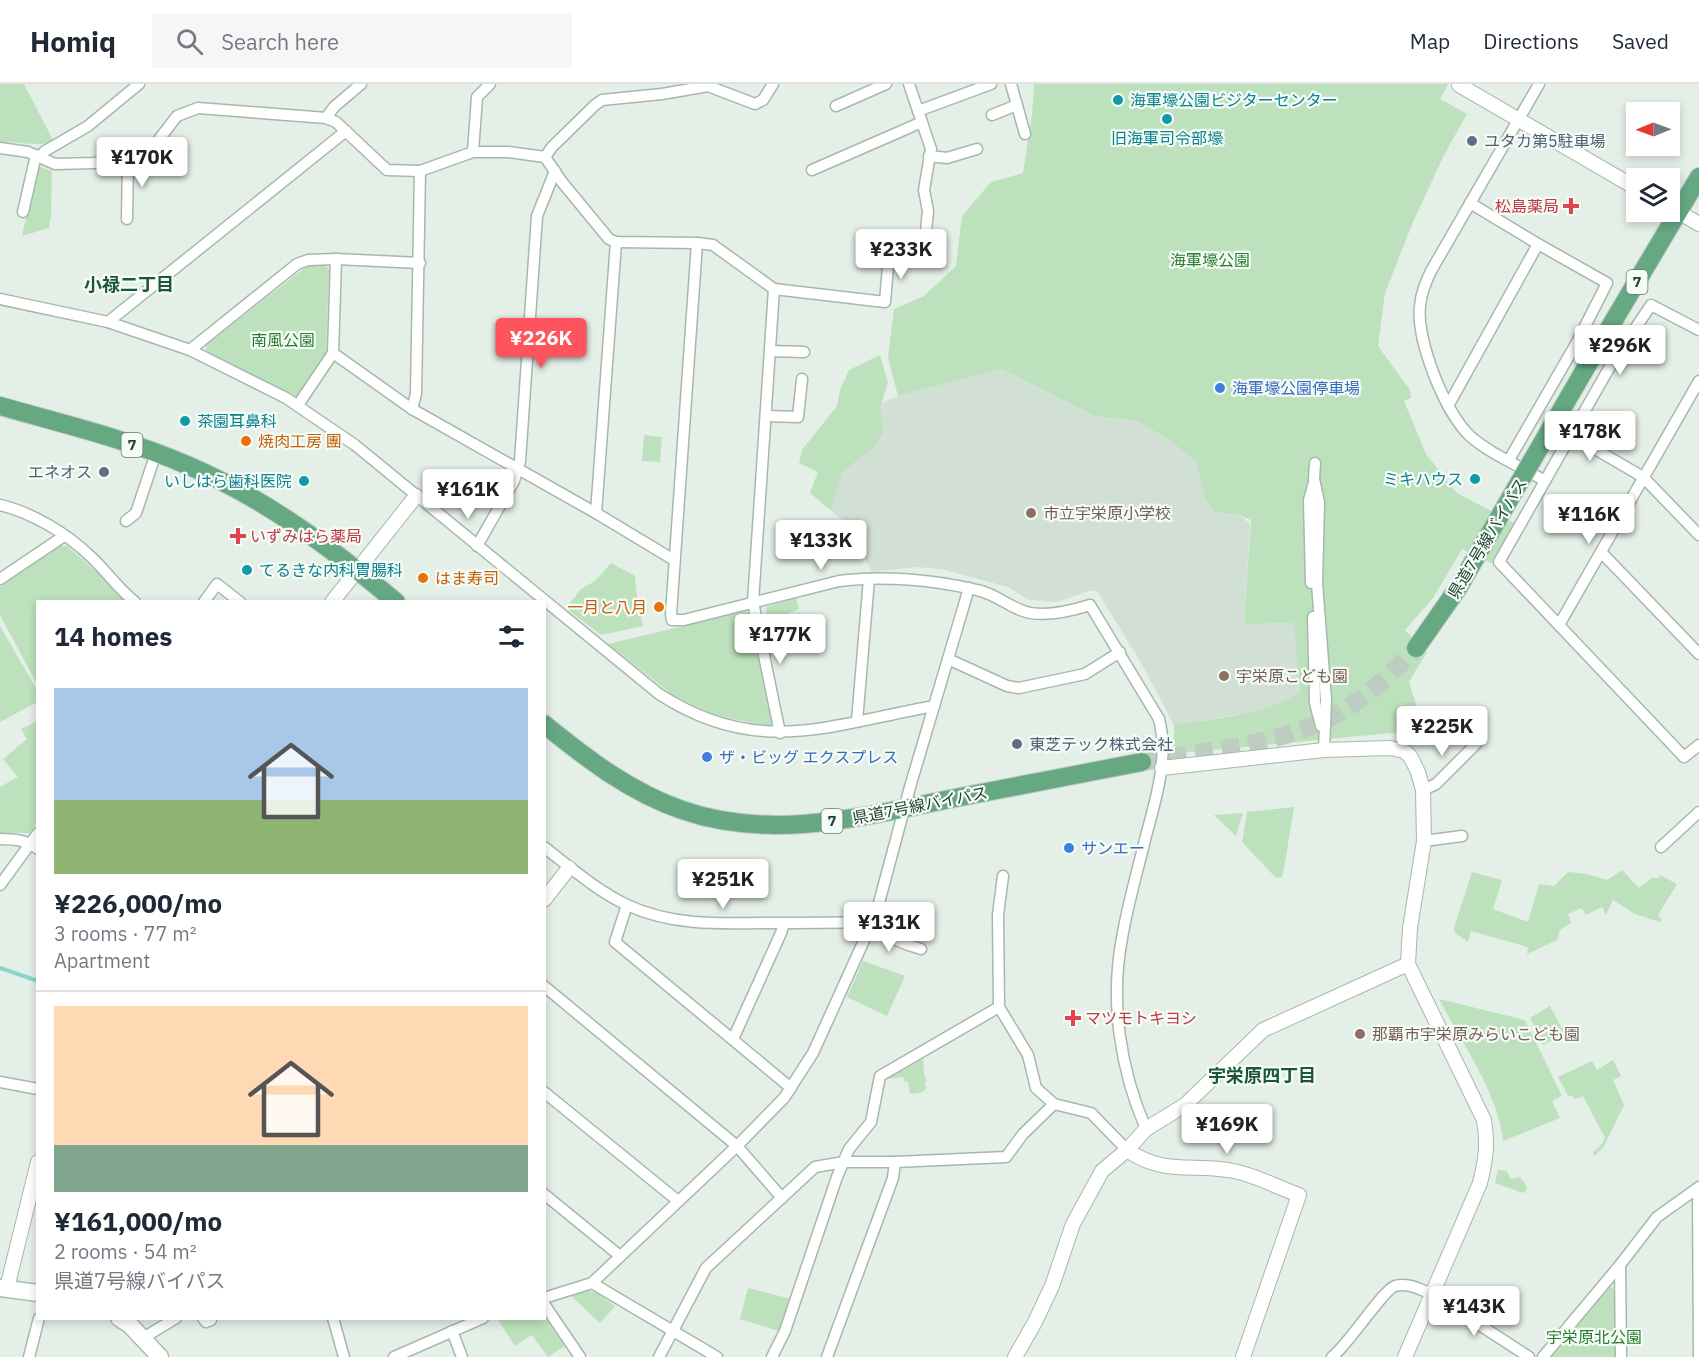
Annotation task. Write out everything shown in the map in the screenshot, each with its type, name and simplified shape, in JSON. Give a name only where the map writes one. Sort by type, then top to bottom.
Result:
[{"type":"main road","name":"県道7号線バイパス","points":[[1680,202],[1699,177]]},
{"type":"main road","name":"県道7号線バイパス","points":[[1416,648],[1458,588],[1667,222]]},
{"type":"main road","name":"7","points":[[0,406],[107,436],[156,453],[239,490],[307,532],[394,600]]},
{"type":"main road","name":"県道7号線バイパス","points":[[546,726],[588,759],[639,791],[682,810],[713,819],[746,824],[784,826],[825,823],[1142,762]]},
{"type":"main road","points":[[4,1288],[36,1293]]},
{"type":"main road","points":[[121,1320],[143,1338],[160,1357]]},
{"type":"street","points":[[23,212],[38,156],[88,126],[139,84]]},
{"type":"street","points":[[326,118],[334,107],[361,84]]},
{"type":"street","points":[[473,152],[477,97],[490,84]]},
{"type":"street","points":[[545,157],[559,140],[602,100],[662,94],[708,85],[755,104],[763,100],[773,84]]},
{"type":"street","points":[[836,106],[886,84]]},
{"type":"street","points":[[0,148],[38,156],[55,164],[75,165],[128,157],[150,151],[177,116],[198,108],[326,118],[336,122],[387,170],[420,171],[473,152],[508,152],[545,157],[609,239],[616,242],[713,245],[774,289],[885,302],[889,255],[923,260],[928,211],[924,190],[931,149],[909,84]]},
{"type":"street","points":[[918,111],[991,84]]},
{"type":"street","points":[[1011,84],[1025,134]]},
{"type":"street","points":[[1539,84],[1431,271],[1420,306],[1422,334],[1436,380],[1448,406],[1470,436],[1545,481]]},
{"type":"street","points":[[1459,85],[1626,182]]},
{"type":"street","points":[[992,115],[1017,105]]},
{"type":"street","points":[[812,170],[922,122]]},
{"type":"street","points":[[108,322],[346,131]]},
{"type":"street","points":[[929,156],[947,158],[978,148]]},
{"type":"street","points":[[127,219],[128,157]]},
{"type":"street","points":[[412,409],[416,394],[420,171]]},
{"type":"street","points":[[477,546],[518,470],[537,216],[555,171]]},
{"type":"street","points":[[1470,203],[1607,283],[1577,342],[1509,460]]},
{"type":"street","points":[[1680,213],[1699,224]]},
{"type":"street","points":[[596,513],[616,242]]},
{"type":"street","points":[[697,243],[674,560],[672,620],[684,620],[840,581],[869,579],[916,581],[980,590],[1025,612],[1066,613],[1090,604],[1159,719],[1163,741],[1162,768],[1125,922],[1118,965],[1118,1031],[1129,1082],[1146,1129]]},
{"type":"street","points":[[1448,406],[1539,244]]},
{"type":"street","points":[[190,350],[297,264],[308,260],[336,259],[420,262]]},
{"type":"street","points":[[298,405],[333,353],[336,259]]},
{"type":"street","points":[[774,289],[753,602],[780,733]]},
{"type":"street","points":[[0,299],[108,322],[190,350],[268,388],[298,405],[355,445],[544,600]]},
{"type":"street","points":[[1699,330],[1652,305],[1611,363],[1499,562],[1684,757],[1699,745]]},
{"type":"street","points":[[770,351],[804,352]]},
{"type":"street","points":[[333,353],[412,409],[674,560]]},
{"type":"street","points":[[766,416],[798,417],[802,379]]},
{"type":"street","points":[[1558,625],[1699,381]]},
{"type":"street","points":[[1571,435],[1643,477],[1698,532]]},
{"type":"street","points":[[126,521],[136,513],[156,453]]},
{"type":"street","points":[[1315,463],[1309,500],[1309,551],[1315,703],[1323,734],[1323,750]]},
{"type":"street","points":[[334,600],[416,496]]},
{"type":"street","points":[[0,505],[50,526],[88,554],[133,600]]},
{"type":"street","points":[[0,579],[63,536]]},
{"type":"street","points":[[1601,552],[1699,654]]},
{"type":"street","points":[[857,721],[869,579]]},
{"type":"street","points":[[205,600],[217,584],[237,600]]},
{"type":"street","points":[[546,1297],[592,1283],[737,1146],[784,1098],[813,1053],[872,927],[969,588]]},
{"type":"street","points":[[546,601],[669,700],[714,722],[744,729],[780,733],[816,730],[934,706]]},
{"type":"street","points":[[948,659],[1007,686],[1019,688],[1085,674],[1120,652]]},
{"type":"street","points":[[1423,790],[1436,784],[1476,744]]},
{"type":"street","points":[[1162,768],[1323,750],[1383,748],[1404,751],[1415,763],[1423,790],[1424,841],[1410,928],[1408,964],[1484,1120],[1488,1140],[1480,1183],[1406,1357]]},
{"type":"street","points":[[1661,847],[1699,812]]},
{"type":"street","points":[[1424,841],[1462,836]]},
{"type":"street","points":[[0,839],[13,839],[34,846],[0,885]]},
{"type":"street","points":[[546,849],[602,892],[627,905],[662,917],[698,923],[863,922],[902,944],[921,949]]},
{"type":"street","points":[[546,897],[569,868]]},
{"type":"street","points":[[1003,876],[998,915],[999,1007],[1028,1055],[1036,1088],[1054,1104],[1091,1113],[1118,1138],[1127,1150],[1141,1160],[1160,1166],[1234,1171],[1299,1195],[1244,1357]]},
{"type":"street","points":[[627,905],[615,942],[791,1088]]},
{"type":"street","points":[[733,1039],[784,923]]},
{"type":"street","points":[[1018,1356],[1052,1286],[1073,1224],[1102,1171],[1127,1150],[1146,1129],[1185,1105],[1263,1030],[1408,964]]},
{"type":"street","points":[[546,988],[737,1146],[782,1198]]},
{"type":"street","points":[[772,1357],[785,1331],[837,1177],[849,1149],[871,1122],[880,1076],[999,1007]]},
{"type":"street","points":[[0,1082],[36,1089]]},
{"type":"street","points":[[546,1094],[678,1201]]},
{"type":"street","points":[[659,1357],[706,1268],[815,1167],[844,1162],[1006,1157],[1023,1134],[1054,1104]]},
{"type":"street","points":[[827,1357],[893,1178],[895,1162]]},
{"type":"street","points":[[4,1288],[32,1210],[36,1178]]},
{"type":"street","points":[[1543,1357],[1657,1217],[1699,1188]]},
{"type":"street","points":[[1699,1188],[1699,1357]]},
{"type":"street","points":[[546,1196],[620,1256]]},
{"type":"street","points":[[1620,1264],[1621,1357]]},
{"type":"street","points":[[592,1283],[717,1357]]},
{"type":"street","points":[[1332,1357],[1343,1349],[1389,1288],[1402,1285],[1415,1287],[1432,1294],[1529,1357]]},
{"type":"street","points":[[546,1307],[580,1357]]},
{"type":"street","points":[[29,1357],[38,1320]]},
{"type":"street","points":[[143,1338],[173,1320]]},
{"type":"street","points":[[334,1320],[344,1357]]},
{"type":"street","points":[[394,1357],[478,1320]]},
{"type":"street","points":[[452,1331],[462,1357]]},
{"type":"shaded area","name":"市立宇栄原小学校","points":[[1002,369],[1095,416],[1138,421],[1173,443],[1196,462],[1205,498],[1214,512],[1240,515],[1250,524],[1244,624],[1295,623],[1300,692],[1260,711],[1174,725],[1140,661],[1097,591],[1089,591],[1057,602],[1029,600],[1008,587],[941,569],[916,567],[872,572],[846,523],[819,500],[877,405],[898,396]]},
{"type":"green space","points":[[0,84],[24,84],[54,142],[41,144],[0,142]]},
{"type":"green space","name":"海軍壕公園","points":[[1034,84],[1448,84],[1440,99],[1467,114],[1444,155],[1413,222],[1385,293],[1378,346],[1410,390],[1411,398],[1404,401],[1426,454],[1457,493],[1514,523],[1491,563],[1462,549],[1433,598],[1405,630],[1427,652],[1409,682],[1424,730],[1181,753],[1174,745],[1174,725],[1255,711],[1286,700],[1300,692],[1294,623],[1244,624],[1251,520],[1240,515],[1214,512],[1205,498],[1196,462],[1173,443],[1138,421],[1095,416],[1002,369],[898,396],[888,358],[894,309],[924,296],[956,266],[962,216],[991,182],[1023,173],[1032,115]]},
{"type":"green space","points":[[38,166],[52,171],[49,228],[22,236]]},
{"type":"green space","name":"南風公園","points":[[325,265],[329,269],[326,355],[297,397],[206,351],[206,345],[307,266]]},
{"type":"green space","points":[[880,355],[888,383],[880,407],[883,432],[873,448],[842,472],[831,510],[810,493],[818,472],[799,463],[802,450],[837,406],[840,390],[849,370]]},
{"type":"green space","points":[[644,435],[662,437],[660,462],[642,461]]},
{"type":"green space","points":[[60,546],[67,546],[124,600],[36,600],[36,682],[0,615],[0,587]]},
{"type":"green space","points":[[611,563],[635,576],[643,626],[601,635],[566,608],[581,589],[595,581]]},
{"type":"green space","points":[[796,598],[799,609],[789,613],[793,631],[771,636],[767,607]]},
{"type":"green space","points":[[746,611],[751,616],[773,723],[769,726],[714,715],[674,696],[608,644]]},
{"type":"green space","points":[[0,626],[36,689],[36,703],[0,722]]},
{"type":"green space","points":[[36,722],[36,824],[30,833],[0,833],[0,787],[18,777],[3,759],[27,739],[21,729]]},
{"type":"green space","points":[[1294,807],[1283,875],[1276,878],[1242,842],[1247,812]]},
{"type":"green space","points":[[1243,813],[1236,836],[1214,815]]},
{"type":"green space","points":[[1622,870],[1639,888],[1660,875],[1677,884],[1658,915],[1662,920],[1660,922],[1635,914],[1613,900],[1606,915],[1602,907],[1586,915],[1582,908],[1568,914],[1571,923],[1560,930],[1557,940],[1527,954],[1528,947],[1471,931],[1468,942],[1455,933],[1454,928],[1472,872],[1502,880],[1493,909],[1528,922],[1539,884],[1554,886],[1568,872],[1587,874],[1607,880]]},
{"type":"green space","points":[[863,961],[905,976],[887,1016],[847,997]]},
{"type":"green space","points":[[1439,999],[1525,1020],[1562,1096],[1552,1101],[1560,1118],[1503,1141],[1500,1123],[1487,1087]]},
{"type":"green space","points":[[1550,1006],[1565,1034],[1543,1045],[1530,1018]]},
{"type":"green space","points":[[923,1059],[924,1075],[927,1081],[923,1092],[910,1094],[908,1082],[905,1082],[903,1077],[887,1079]]},
{"type":"green space","points":[[1613,1060],[1621,1076],[1613,1080],[1624,1105],[1604,1146],[1594,1157],[1593,1152],[1605,1138],[1583,1096],[1575,1099],[1568,1096],[1558,1077],[1592,1061],[1597,1070]]},
{"type":"green space","points":[[1498,1170],[1507,1171],[1511,1179],[1520,1177],[1527,1190],[1523,1193],[1495,1183]]},
{"type":"green space","name":"宇栄原北公園","points":[[1609,1286],[1614,1289],[1615,1357],[1550,1357]]},
{"type":"green space","points":[[748,1288],[791,1299],[779,1331],[740,1319]]},
{"type":"green space","points":[[587,1291],[595,1292],[615,1306],[600,1323],[571,1296]]},
{"type":"green space","points":[[546,1318],[565,1346],[548,1357],[532,1335],[515,1346],[498,1320],[546,1320]]},
{"type":"waterway","points":[[0,968],[36,980]]},
{"type":"tunnel","points":[[1142,762],[1263,741],[1310,727],[1330,718],[1365,695],[1416,648]]},
{"type":"place","name":"海軍壕公園ビジターセンター","points":[[1118,100]]},
{"type":"place","name":"旧海軍司令部壕","points":[[1167,119]]},
{"type":"place","name":"ユタカ第5駐車場","points":[[1472,141]]},
{"type":"place","name":"松島薬局","points":[[1571,206]]},
{"type":"place","name":"海軍壕公園停車場","points":[[1220,388]]},
{"type":"place","name":"茶園耳鼻科","points":[[185,421]]},
{"type":"place","name":"焼肉工房 團","points":[[246,441]]},
{"type":"place","name":"エネオス","points":[[104,472]]},
{"type":"place","name":"ミキハウス","points":[[1475,479]]},
{"type":"place","name":"いしはら歯科医院","points":[[304,481]]},
{"type":"place","name":"市立宇栄原小学校","points":[[1031,513]]},
{"type":"place","name":"いずみはら薬局","points":[[238,536]]},
{"type":"place","name":"てるきな内科胃腸科","points":[[247,570]]},
{"type":"place","name":"はま寿司","points":[[423,578]]},
{"type":"place","name":"一月と八月","points":[[659,607]]},
{"type":"place","name":"宇栄原こども園","points":[[1224,676]]},
{"type":"place","name":"東芝テック株式会社","points":[[1017,744]]},
{"type":"place","name":"ザ・ビッグ エクスプレス","points":[[707,757]]},
{"type":"place","name":"サンエー","points":[[1069,848]]},
{"type":"place","name":"マツモトキヨシ","points":[[1073,1018]]},
{"type":"place","name":"那覇市宇栄原みらいこども園","points":[[1360,1034]]},
{"type":"district","name":"小禄二丁目","points":[[129,285]]},
{"type":"district","name":"宇栄原四丁目","points":[[1262,1076]]}]
